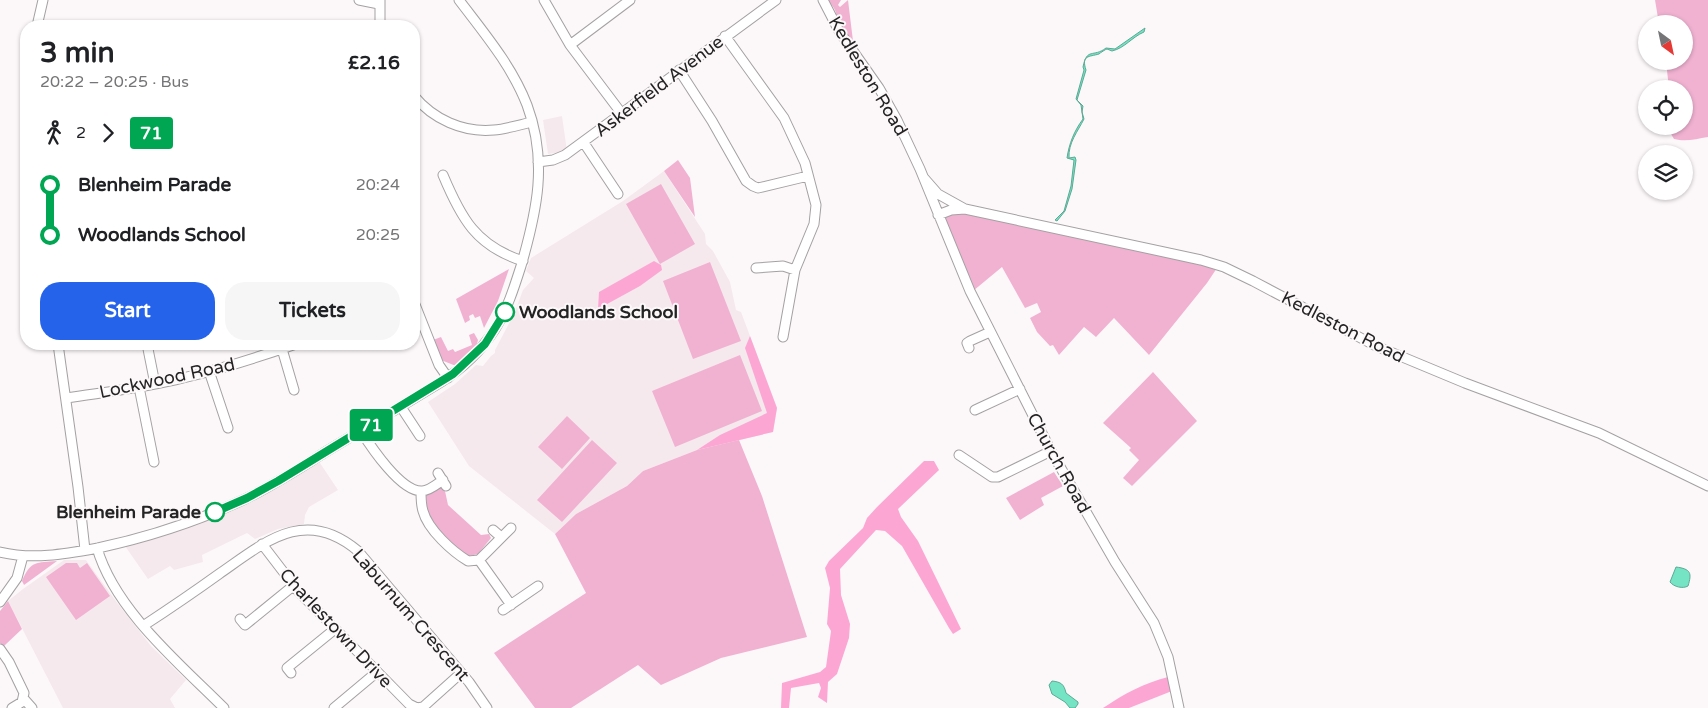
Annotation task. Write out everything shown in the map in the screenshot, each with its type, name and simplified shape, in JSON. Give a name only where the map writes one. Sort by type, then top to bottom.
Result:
[{"type":"street","points":[[38,20],[43,0]]},
{"type":"street","points":[[360,0],[379,2],[380,20]]},
{"type":"street","points":[[0,552],[23,556],[54,556],[97,548],[157,534],[225,508],[278,481],[401,407],[448,378],[474,356],[496,328],[506,308],[522,261],[536,210],[538,162],[532,122],[513,75],[459,0]]},
{"type":"street","points":[[544,0],[570,45],[622,114]]},
{"type":"street","points":[[570,45],[630,0]]},
{"type":"street","name":"Askerfield Avenue","points":[[538,162],[560,158],[584,142],[776,0]]},
{"type":"street","name":"Kedleston Road","points":[[824,0],[839,31],[889,104],[924,178],[937,212],[965,209]]},
{"type":"street","points":[[725,36],[784,118],[800,149],[816,205],[815,218],[795,270],[783,315],[783,337]]},
{"type":"street","points":[[679,70],[700,100],[746,182],[758,188],[808,176]]},
{"type":"street","points":[[420,101],[435,115],[455,125],[467,128],[493,130],[532,122]]},
{"type":"street","points":[[584,142],[614,192]]},
{"type":"street","points":[[443,175],[459,208],[478,236],[496,250],[522,261]]},
{"type":"street","name":"Kedleston Road","points":[[924,178],[934,190],[965,209],[1201,260],[1224,267],[1376,346],[1464,383],[1599,433],[1708,486]]},
{"type":"street","points":[[937,212],[952,202]]},
{"type":"street","name":"Church Road","points":[[937,212],[958,266],[1051,451],[1115,562],[1154,623],[1168,657],[1179,708]]},
{"type":"street","points":[[756,268],[767,272],[783,266],[795,270]]},
{"type":"street","points":[[420,317],[439,365],[448,378]]},
{"type":"street","points":[[968,348],[967,343],[990,332]]},
{"type":"street","points":[[59,350],[85,550]]},
{"type":"street","points":[[148,350],[155,384]]},
{"type":"street","name":"Lockwood Road","points":[[66,398],[155,384],[209,371],[279,350]]},
{"type":"street","points":[[282,350],[294,390]]},
{"type":"street","points":[[209,371],[228,428]]},
{"type":"street","points":[[139,387],[154,462]]},
{"type":"street","points":[[975,410],[1020,389]]},
{"type":"street","points":[[401,407],[420,436]]},
{"type":"street","points":[[361,431],[376,455],[409,486],[421,491],[428,490],[442,479]]},
{"type":"street","points":[[959,455],[992,476],[998,477],[1051,451]]},
{"type":"street","points":[[421,491],[423,512],[437,534],[446,544],[468,561],[476,562],[479,560],[511,528]]},
{"type":"street","name":"Laburnum Crescent","points":[[143,626],[262,544],[285,534],[307,530],[329,534],[351,545],[374,569],[461,673],[487,708]]},
{"type":"street","points":[[493,530],[501,537]]},
{"type":"street","name":"Charlestown Drive","points":[[262,544],[293,586],[404,700],[417,708],[422,707],[461,673]]},
{"type":"street","points":[[97,548],[108,578],[143,626],[224,708]]},
{"type":"street","points":[[0,602],[16,578],[23,556]]},
{"type":"street","points":[[479,560],[507,607],[538,586]]},
{"type":"street","points":[[240,618],[245,625],[293,586]]},
{"type":"street","points":[[291,673],[287,668],[335,629]]},
{"type":"street","points":[[0,649],[4,664],[23,690],[24,699],[32,708]]},
{"type":"street","points":[[334,708],[377,672]]},
{"type":"street","points":[[12,708],[24,699]]},
{"type":"shaded area","points":[[828,0],[841,0],[838,5],[840,7],[848,0],[853,41],[850,43],[836,19],[834,9]]},
{"type":"shaded area","points":[[1655,0],[1708,0],[1708,137],[1683,140],[1674,139],[1672,135],[1693,135],[1693,80],[1668,80],[1667,70],[1693,70],[1693,15],[1658,15]]},
{"type":"shaded area","points":[[1145,28],[1144,32],[1121,47],[1112,51],[1106,49],[1086,59],[1089,55],[1106,48],[1115,49]]},
{"type":"shaded area","points":[[1085,61],[1086,70],[1077,100],[1083,106],[1082,112],[1081,105],[1076,99]]},
{"type":"shaded area","points":[[1082,112],[1084,119],[1074,137],[1069,153],[1069,158],[1075,157],[1076,160],[1072,189],[1065,211],[1057,221],[1055,220],[1064,211],[1071,186],[1074,160],[1067,158],[1069,148],[1075,133],[1083,119]]},
{"type":"shaded area","points":[[562,116],[567,151],[548,154],[543,120]]},
{"type":"shaded area","points":[[678,160],[690,178],[695,217],[664,171]]},
{"type":"shaded area","points":[[664,171],[705,234],[706,244],[713,251],[730,282],[736,310],[741,312],[777,408],[773,432],[697,450],[643,471],[627,486],[576,514],[555,534],[469,466],[428,402],[455,384],[476,365],[483,366],[495,353],[514,314],[523,290],[534,278],[526,271],[531,258],[623,201]]},
{"type":"shaded area","points":[[661,184],[695,244],[660,264],[626,204]]},
{"type":"shaded area","points":[[963,211],[1217,268],[1149,355],[1114,318],[1096,337],[1084,327],[1059,355],[1053,345],[1050,346],[1037,332],[1030,318],[1041,312],[1037,303],[1025,308],[1002,267],[973,291],[945,220],[949,213]]},
{"type":"shaded area","points":[[654,261],[661,265],[662,270],[640,286],[598,309],[599,292]]},
{"type":"shaded area","points":[[710,262],[741,341],[693,359],[663,281]]},
{"type":"shaded area","points":[[509,269],[498,301],[484,328],[480,316],[475,318],[473,314],[469,316],[470,320],[465,323],[456,299]]},
{"type":"shaded area","points":[[474,333],[478,340],[477,344],[456,366],[441,360],[433,340],[441,337],[448,351],[453,349],[455,352],[472,345],[469,335]]},
{"type":"shaded area","points":[[750,336],[777,408],[773,432],[697,450],[720,435],[767,413],[745,348]]},
{"type":"shaded area","points":[[740,355],[762,411],[675,447],[652,391]]},
{"type":"shaded area","points":[[1153,372],[1197,421],[1132,486],[1123,478],[1139,460],[1129,450],[1131,448],[1103,423]]},
{"type":"shaded area","points":[[567,416],[590,438],[562,469],[538,447]]},
{"type":"shaded area","points":[[592,440],[617,463],[562,522],[537,500]]},
{"type":"shaded area","points":[[739,440],[762,496],[807,637],[721,658],[661,685],[638,665],[571,708],[535,708],[494,653],[586,593],[555,534],[576,514],[627,486],[643,471],[697,450]]},
{"type":"shaded area","points":[[318,460],[338,490],[309,507],[305,515],[304,524],[278,529],[255,539],[247,533],[202,555],[203,562],[174,570],[170,566],[148,579],[125,546],[150,540],[209,519],[262,496]]},
{"type":"shaded area","points":[[924,461],[934,461],[939,470],[898,509],[901,517],[918,541],[961,629],[953,634],[902,546],[885,531],[876,530],[840,569],[841,595],[850,624],[849,638],[837,674],[828,682],[827,703],[818,697],[821,688],[819,683],[791,688],[789,708],[781,708],[782,683],[820,672],[826,667],[831,631],[827,624],[830,588],[825,568],[829,561],[863,528],[867,518],[877,507]]},
{"type":"shaded area","points":[[1054,472],[1063,486],[1041,498],[1044,505],[1020,520],[1006,498]]},
{"type":"shaded area","points":[[441,488],[445,491],[448,505],[481,535],[489,534],[491,538],[478,554],[469,556],[461,552],[433,524],[427,512],[426,495]]},
{"type":"shaded area","points":[[64,560],[86,560],[151,646],[186,680],[170,699],[175,708],[63,708],[8,601]]},
{"type":"shaded area","points":[[57,561],[24,585],[22,581],[31,566]]},
{"type":"shaded area","points":[[66,563],[77,563],[80,568],[87,563],[110,596],[76,620],[46,577]]},
{"type":"shaded area","points":[[1676,567],[1689,572],[1688,586],[1679,587],[1670,582]]},
{"type":"shaded area","points":[[8,601],[22,629],[4,646],[0,643],[0,611]]},
{"type":"shaded area","points":[[1168,677],[1172,691],[1129,708],[1103,708],[1134,690]]},
{"type":"shaded area","points":[[1052,681],[1062,684],[1066,693],[1078,702],[1075,708],[1070,708],[1065,702],[1052,694],[1049,685]]},
{"type":"bus line","name":"71","points":[[215,512],[247,498],[278,481],[453,374],[466,364],[485,344],[505,312]]},
{"type":"place","name":"Woodlands School","points":[[505,312]]},
{"type":"place","name":"Blenheim Parade","points":[[215,512]]}]
